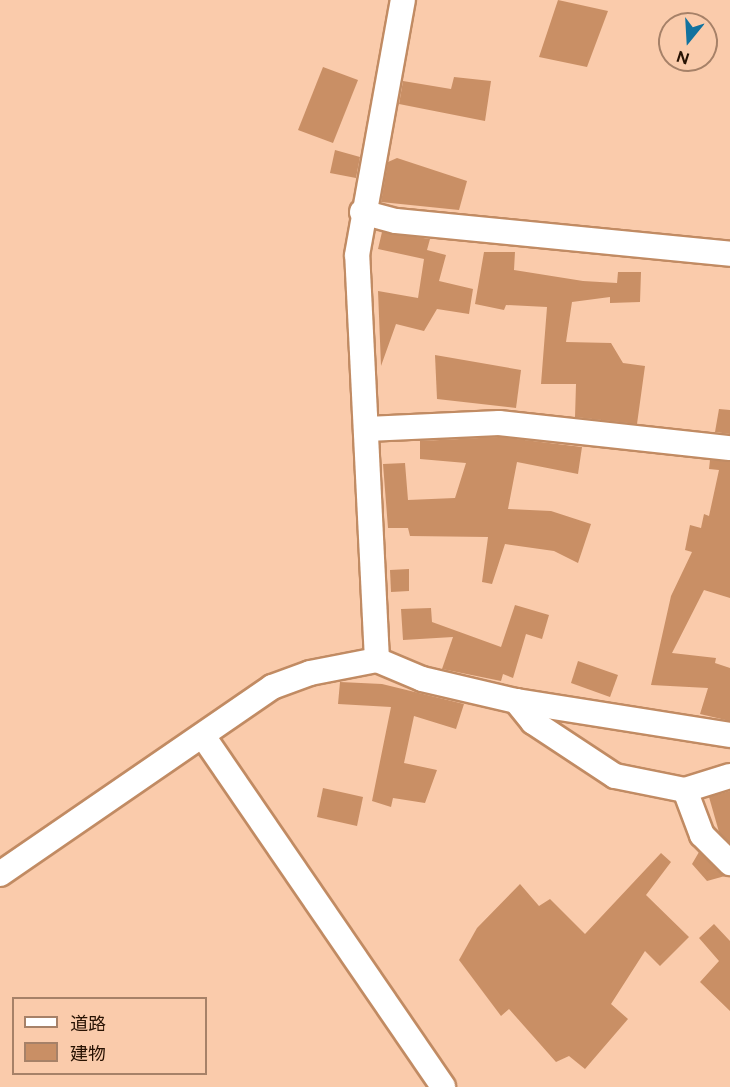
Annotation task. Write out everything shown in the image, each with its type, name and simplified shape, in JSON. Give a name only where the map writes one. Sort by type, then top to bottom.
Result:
[{"type":"street","points":[[377,660],[357,255],[362,212],[403,0]]},
{"type":"street","points":[[362,212],[396,221],[730,254]]},
{"type":"street","points":[[366,429],[499,423],[730,448]]},
{"type":"street","points":[[0,874],[272,687],[310,672],[377,660],[422,680],[516,702],[730,735]]},
{"type":"street","points":[[516,702],[533,722],[615,776],[685,790],[730,776]]},
{"type":"street","points":[[203,736],[443,1087]]},
{"type":"street","points":[[685,790],[702,835],[730,863]]},
{"type":"building","points":[[558,0],[608,11],[587,67],[539,57]]},
{"type":"building","points":[[323,67],[358,80],[333,143],[298,130]]},
{"type":"building","points":[[454,77],[491,81],[485,121],[399,104],[403,81],[451,89]]},
{"type":"building","points":[[335,150],[360,157],[356,178],[330,173]]},
{"type":"building","points":[[397,158],[467,181],[459,210],[381,202],[388,162]]},
{"type":"building","points":[[382,232],[430,239],[427,250],[446,255],[439,281],[473,289],[469,314],[437,309],[424,331],[396,324],[381,366],[378,291],[418,298],[424,259],[378,249]]},
{"type":"building","points":[[484,252],[515,252],[514,270],[583,281],[617,283],[618,272],[641,272],[640,302],[610,303],[610,297],[572,302],[566,342],[611,343],[623,363],[645,366],[637,424],[575,417],[576,384],[541,384],[547,307],[506,305],[504,310],[475,304]]},
{"type":"building","points":[[435,355],[521,370],[516,408],[437,399]]},
{"type":"building","points":[[719,409],[730,410],[730,434],[715,432]]},
{"type":"building","points":[[499,437],[582,447],[578,474],[517,462],[508,509],[551,511],[591,524],[578,563],[554,551],[505,544],[492,584],[482,582],[488,537],[410,536],[408,528],[388,528],[383,464],[405,463],[408,500],[455,498],[466,463],[420,459],[420,441]]},
{"type":"building","points":[[710,460],[730,462],[730,598],[704,590],[672,653],[716,658],[715,663],[730,668],[730,721],[700,714],[708,688],[651,685],[671,596],[692,552],[685,550],[690,525],[701,528],[704,514],[709,516],[719,470],[709,469]]},
{"type":"building","points":[[409,569],[409,591],[391,592],[390,570]]},
{"type":"building","points":[[515,605],[549,615],[542,639],[526,634],[513,678],[503,674],[501,681],[442,669],[453,637],[403,640],[401,609],[431,608],[432,622],[501,647]]},
{"type":"building","points":[[578,661],[618,675],[610,697],[571,683]]},
{"type":"building","points":[[340,682],[382,684],[464,704],[456,729],[414,716],[404,763],[437,770],[425,803],[393,798],[391,807],[372,801],[391,707],[338,704]]},
{"type":"building","points":[[323,788],[363,797],[357,826],[317,817]]},
{"type":"building","points":[[730,791],[730,843],[719,832],[709,797]]},
{"type":"building","points":[[699,852],[725,876],[707,881],[692,864]]},
{"type":"building","points":[[661,853],[671,862],[646,895],[689,937],[660,966],[645,951],[611,1004],[628,1019],[585,1069],[569,1056],[556,1062],[509,1009],[501,1016],[459,960],[477,928],[520,884],[539,906],[550,899],[585,934]]},
{"type":"building","points":[[714,924],[730,941],[730,1011],[700,982],[719,961],[699,938]]}]
